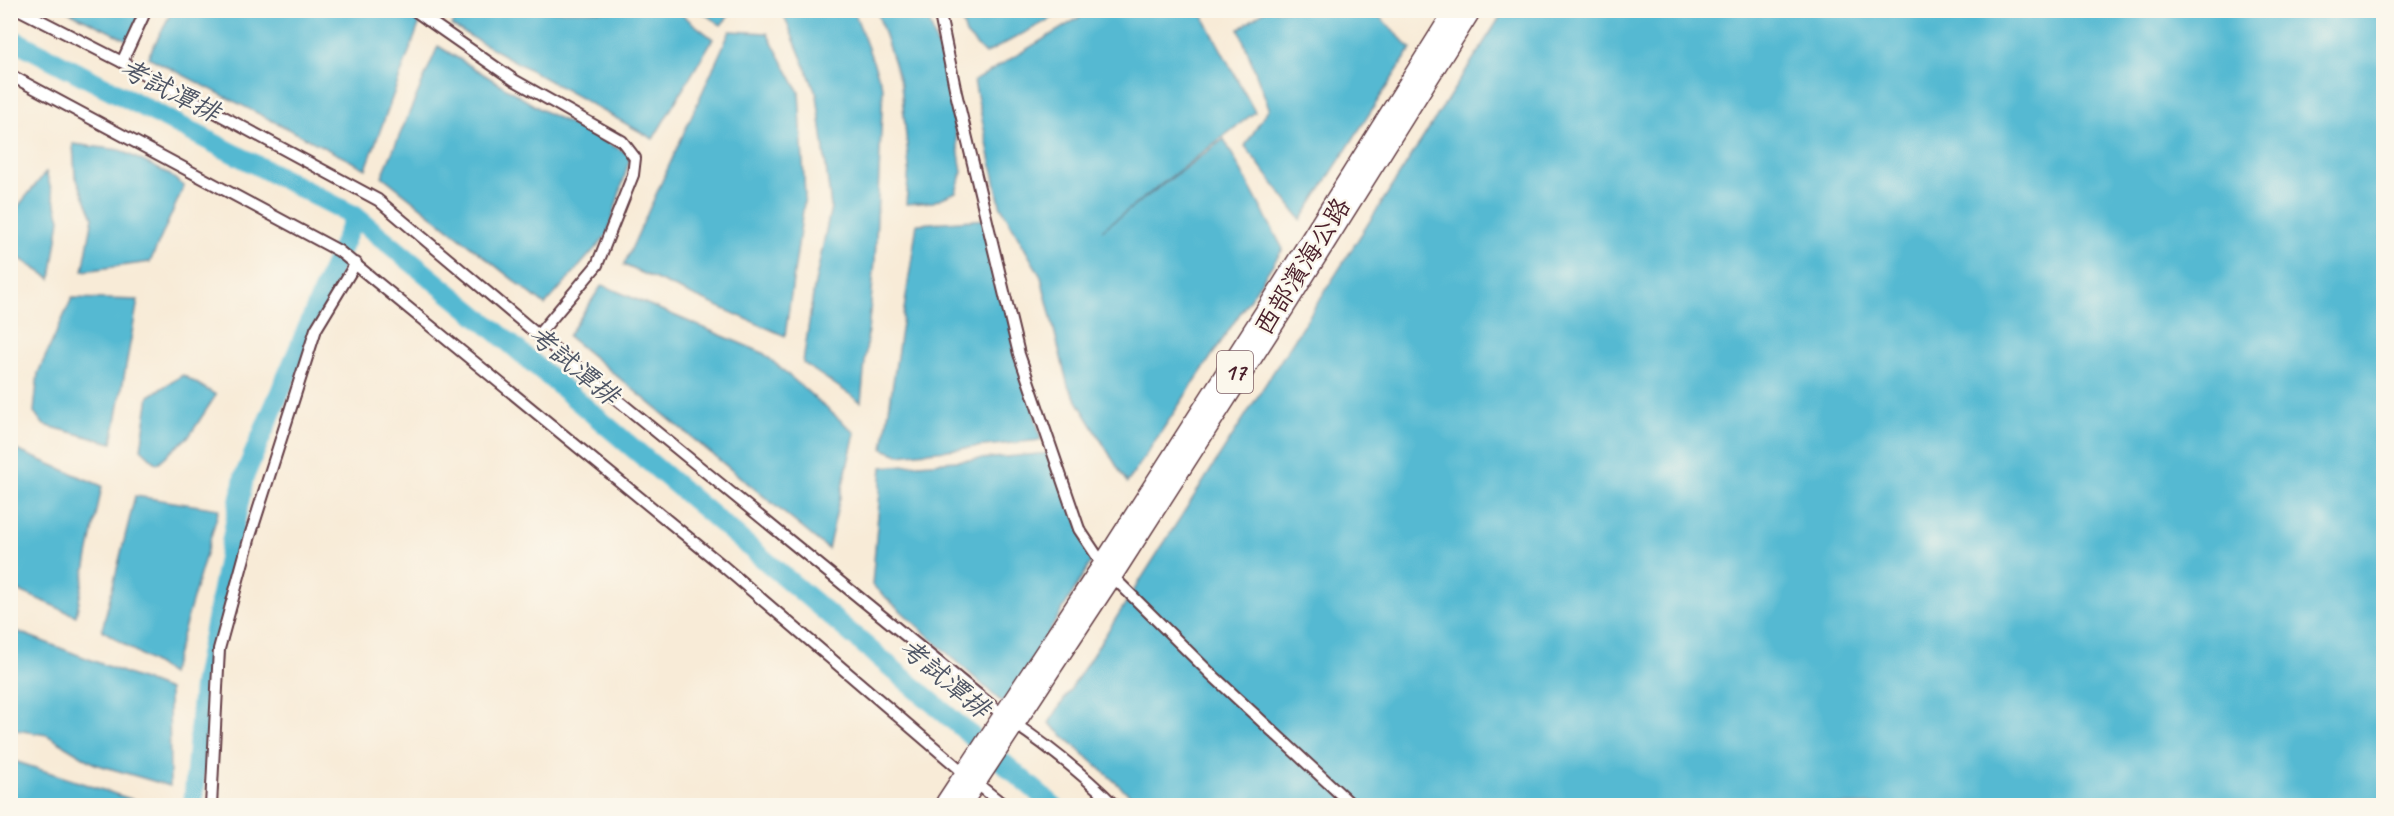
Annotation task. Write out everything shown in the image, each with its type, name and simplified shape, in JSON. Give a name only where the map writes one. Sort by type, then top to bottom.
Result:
[{"type":"main road","name":"西部濱海公路","points":[[1005,725],[1280,303],[1463,10]]},
{"type":"main road","name":"17","points":[[952,806],[1005,725]]},
{"type":"lane","points":[[20,10],[122,62],[378,200],[1005,725],[1042,741],[1086,777],[1115,806]]},
{"type":"lane","points":[[122,62],[146,10]]},
{"type":"lane","points":[[414,10],[431,15],[514,80],[622,141],[635,158],[633,175],[597,265],[538,335]]},
{"type":"lane","points":[[939,10],[956,93],[1019,354],[1080,530],[1107,571],[1210,673],[1353,806]]},
{"type":"lane","points":[[10,75],[286,221],[356,263],[973,773],[1005,806]]},
{"type":"lane","points":[[211,806],[219,649],[250,536],[316,329],[356,263]]},
{"type":"water","points":[[403,10],[420,22],[366,169],[148,57],[172,11]]},
{"type":"water","points":[[733,10],[721,25],[700,11]]},
{"type":"water","points":[[959,10],[1065,11],[985,54],[966,34]]},
{"type":"water","points":[[1266,10],[1374,11],[1411,49],[1301,220],[1245,146],[1269,108],[1239,29]]},
{"type":"water","points":[[67,11],[143,11],[129,41]]},
{"type":"water","points":[[459,11],[677,11],[713,39],[653,139],[452,26]]},
{"type":"water","points":[[782,11],[854,11],[883,88],[875,261],[861,402],[803,363],[814,288],[831,207],[817,95]]},
{"type":"water","points":[[877,11],[926,11],[946,73],[962,172],[956,192],[933,202],[906,204],[909,167],[901,85]]},
{"type":"water","points":[[1090,11],[1200,11],[1255,112],[1102,230],[1224,139],[1283,249],[1127,483],[1068,386],[1041,277],[1000,205],[974,81]]},
{"type":"water","points":[[1504,11],[2383,11],[2383,805],[1141,805],[1049,723]]},
{"type":"water","points":[[730,31],[767,33],[799,92],[805,196],[785,336],[624,265]]},
{"type":"water","points":[[438,46],[540,109],[631,155],[607,235],[545,305],[382,176]]},
{"type":"water","points":[[73,144],[120,150],[167,173],[184,186],[150,262],[83,271],[93,217],[75,175]]},
{"type":"water","points":[[46,172],[60,219],[51,279],[10,252],[11,215]]},
{"type":"water","points":[[988,219],[1041,440],[899,455],[883,449],[917,224]]},
{"type":"water","points":[[602,285],[763,353],[855,433],[828,549],[568,336]]},
{"type":"water","points":[[72,298],[138,300],[112,443],[44,425],[34,412],[38,373]]},
{"type":"water","points":[[11,310],[16,314],[11,356]]},
{"type":"water","points":[[183,375],[216,395],[190,435],[157,464],[141,449],[149,396]]},
{"type":"water","points":[[14,449],[102,486],[76,616],[11,587],[10,476]]},
{"type":"water","points":[[1052,453],[1093,559],[1005,705],[872,585],[882,467]]},
{"type":"water","points":[[135,496],[219,509],[171,674],[102,630]]},
{"type":"water","points":[[11,629],[169,690],[170,786],[95,764],[47,735],[11,729]]},
{"type":"water","points":[[11,760],[149,805],[11,805]]},
{"type":"waterway","name":"考試潭排","points":[[10,38],[355,216],[493,329],[1054,806]]},
{"type":"waterway","points":[[193,806],[203,686],[244,477],[355,216]]}]
